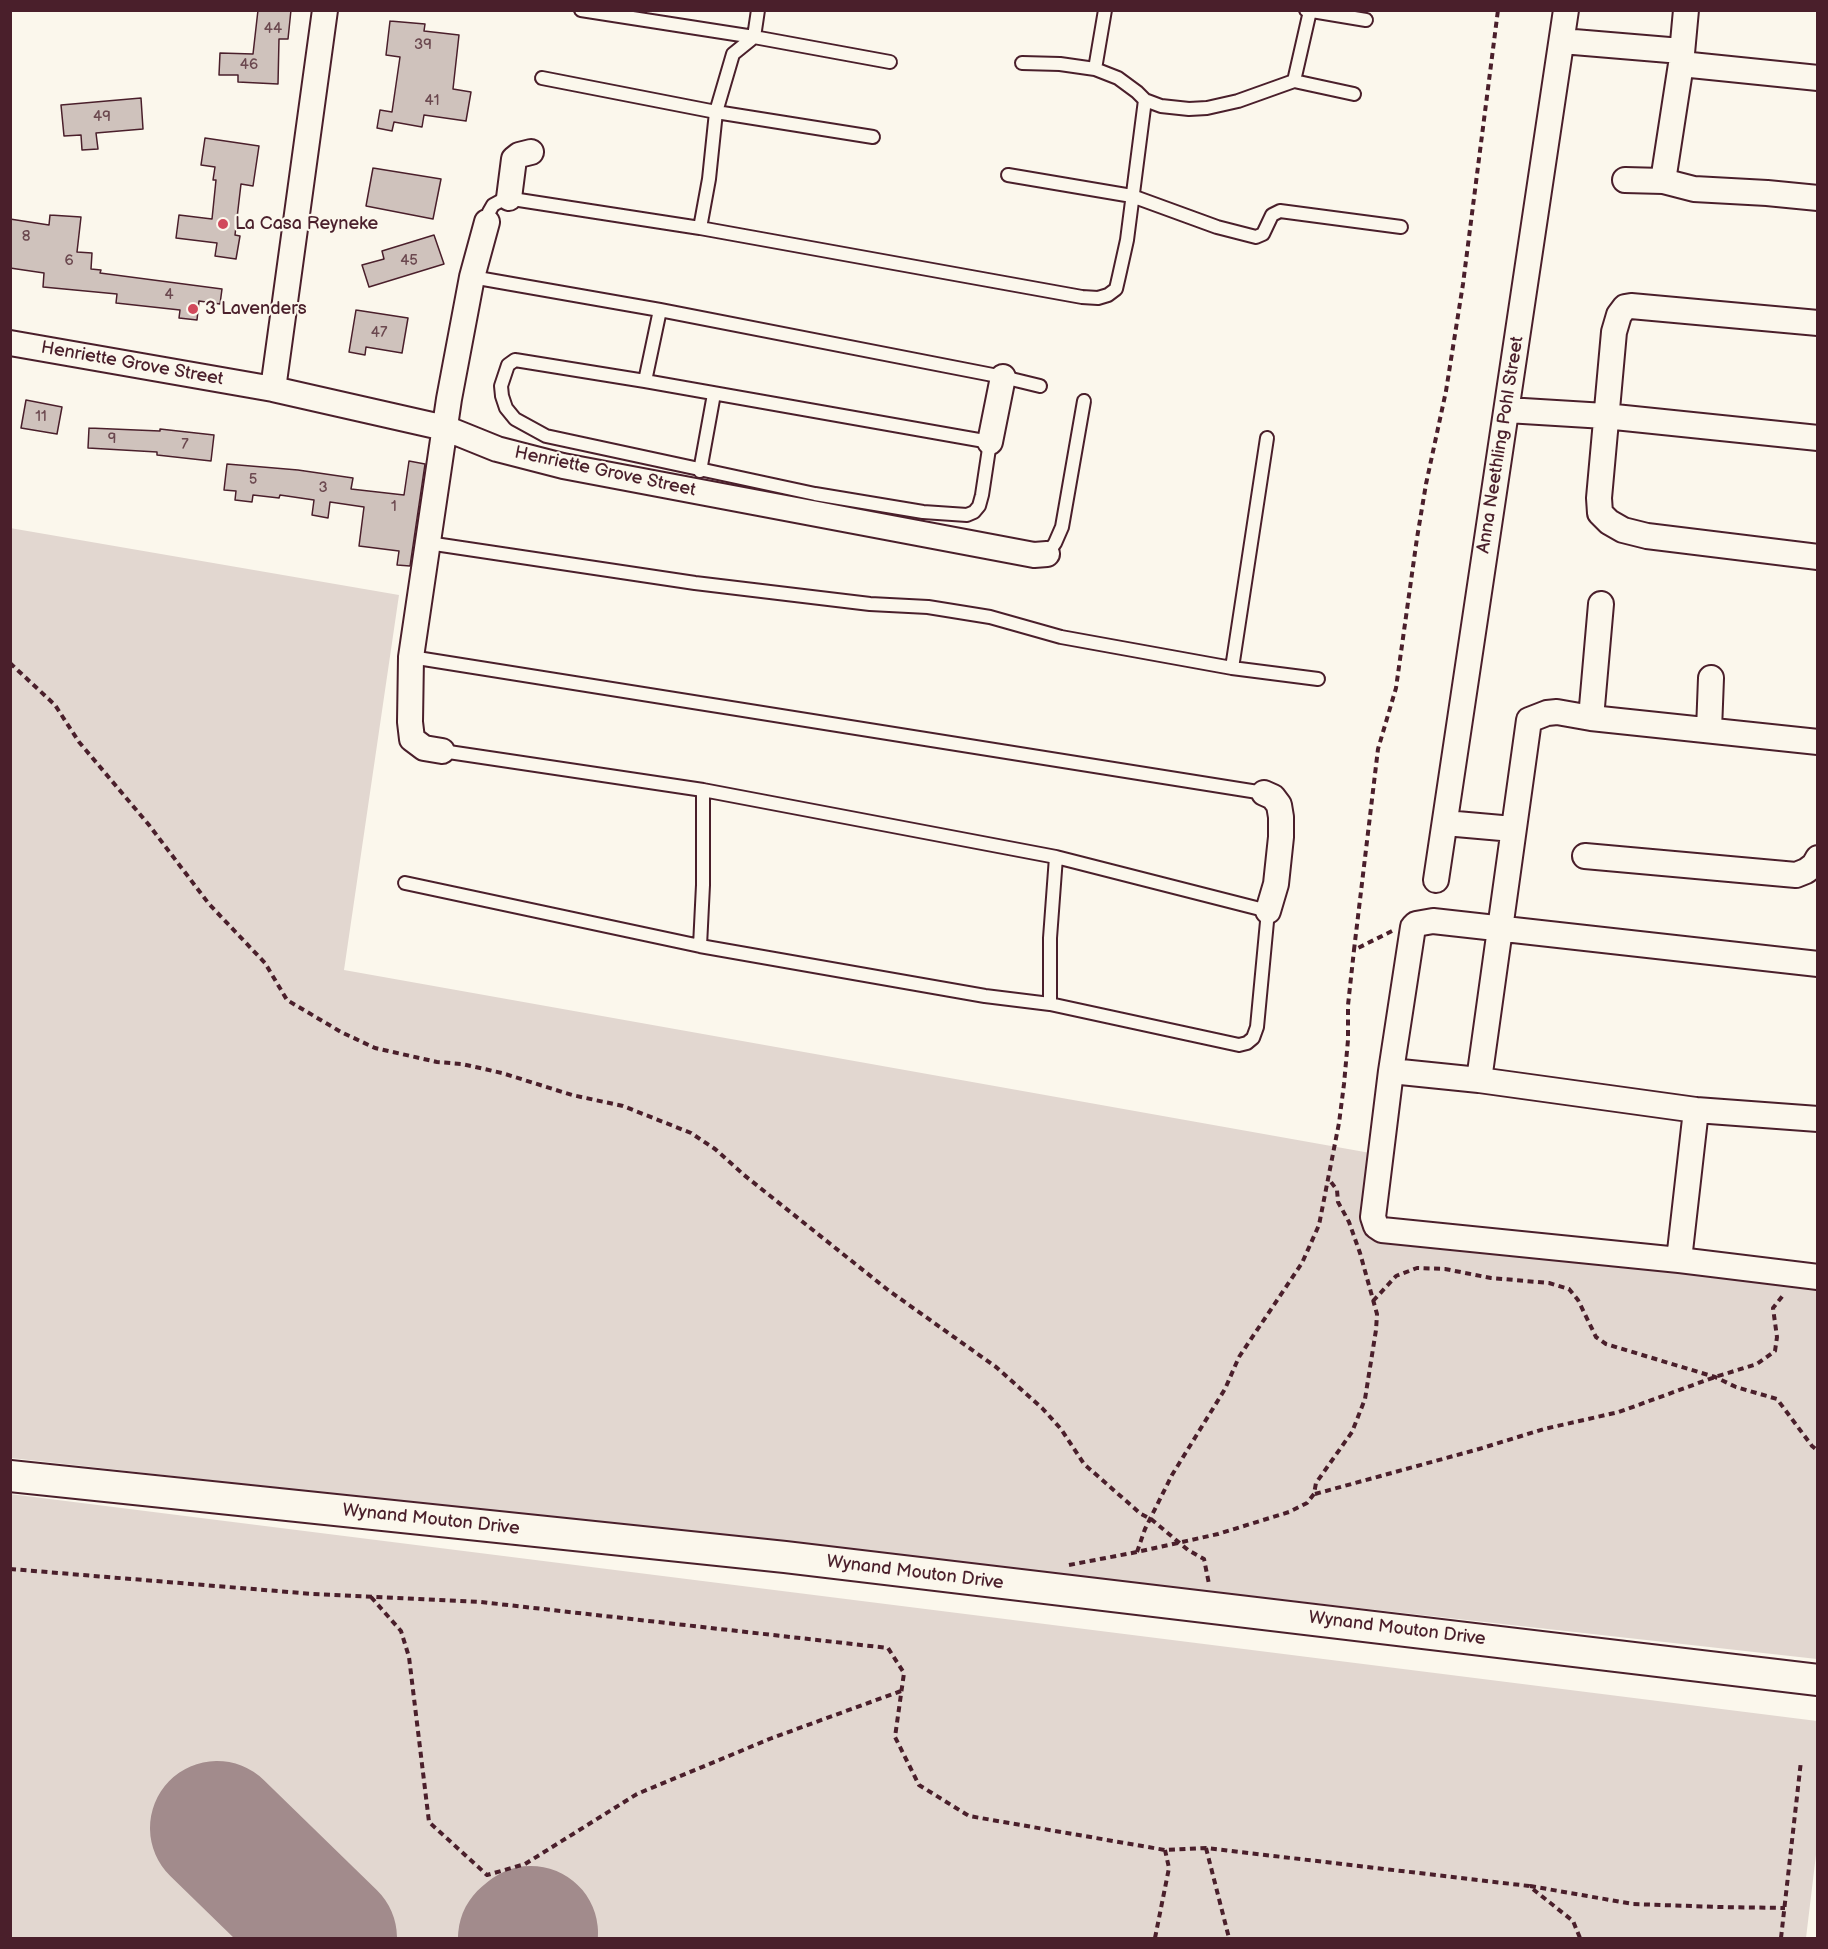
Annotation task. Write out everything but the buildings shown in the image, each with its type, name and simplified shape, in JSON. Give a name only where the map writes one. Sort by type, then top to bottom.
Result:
[{"type":"street","points":[[273,389],[325,10]]},
{"type":"street","name":"Anna Neethling Pohl Street","points":[[1436,880],[1566,10]]},
{"type":"street","points":[[1663,181],[1686,10]]},
{"type":"street","points":[[1562,41],[1818,78]]},
{"type":"street","points":[[509,198],[514,159],[519,154],[531,152]]},
{"type":"street","points":[[1625,180],[1663,181],[1694,189],[1818,198]]},
{"type":"street","points":[[442,752],[424,748],[412,739],[411,657],[445,428],[472,277],[487,222]]},
{"type":"street","points":[[1818,324],[1625,307],[1619,315],[1614,332],[1599,498],[1600,513],[1609,522],[1623,530],[1647,536],[1818,557]]},
{"type":"street","name":"Henriette Grove Street","points":[[10,343],[273,389],[445,428],[497,448],[563,466],[1034,555],[1047,554]]},
{"type":"street","points":[[990,442],[1003,377]]},
{"type":"street","points":[[1507,410],[1605,416],[1818,438]]},
{"type":"street","points":[[1591,718],[1601,604]]},
{"type":"street","points":[[1709,730],[1711,678]]},
{"type":"street","points":[[1479,1080],[1502,929],[1513,829],[1529,720],[1557,712],[1591,718],[1818,741]]},
{"type":"street","points":[[1264,793],[1273,797],[1279,805],[1281,817],[1276,884],[1268,911]]},
{"type":"street","points":[[1444,823],[1513,829]]},
{"type":"street","points":[[1585,856],[1796,875],[1814,865],[1818,858]]},
{"type":"street","points":[[1818,964],[1433,921],[1420,922],[1413,927],[1391,1071],[1373,1217],[1376,1226],[1382,1230],[1679,1260],[1818,1277]]},
{"type":"street","points":[[1391,1071],[1479,1080],[1696,1110],[1818,1119]]},
{"type":"street","points":[[1679,1260],[1696,1110]]},
{"type":"street","name":"Wynand Mouton Drive","points":[[10,1476],[785,1557],[1808,1679]]},
{"type":"lane","points":[[581,10],[754,37],[890,62]]},
{"type":"lane","points":[[700,228],[709,179],[716,112],[733,54],[754,37],[758,10]]},
{"type":"lane","points":[[1095,69],[1105,10]]},
{"type":"lane","points":[[1306,10],[1366,20]]},
{"type":"lane","points":[[1294,81],[1310,11]]},
{"type":"lane","points":[[1022,63],[1060,64],[1095,69],[1118,78],[1144,100],[1169,107],[1190,109],[1207,108],[1238,101],[1294,81],[1354,94]]},
{"type":"lane","points":[[542,78],[716,112],[873,137]]},
{"type":"lane","points":[[487,222],[493,205],[501,199],[509,198],[700,228],[1098,298],[1116,289],[1127,240],[1144,100]]},
{"type":"lane","points":[[1008,175],[1132,196],[1217,227],[1256,237],[1263,234],[1272,215],[1280,211],[1401,227]]},
{"type":"lane","points":[[472,277],[660,310],[1040,386]]},
{"type":"lane","points":[[645,381],[660,310]]},
{"type":"lane","points":[[515,360],[645,381],[990,442],[979,506],[974,513],[967,515],[924,513],[700,471],[546,436],[515,419],[506,408],[501,386],[508,365],[515,360]]},
{"type":"lane","points":[[700,471],[714,394]]},
{"type":"lane","name":"Henriette Grove Street","points":[[1047,554],[1062,527],[1084,401]]},
{"type":"lane","points":[[1232,668],[1267,438]]},
{"type":"lane","points":[[428,543],[706,584],[870,604],[928,607],[990,617],[1060,637],[1232,668],[1318,679]]},
{"type":"lane","points":[[411,657],[1264,793]]},
{"type":"lane","points":[[405,883],[700,945],[985,996],[1050,1004],[1239,1046],[1253,1038],[1257,1027],[1268,911],[1056,857],[703,790],[442,752]]},
{"type":"lane","points":[[700,945],[703,885],[703,790]]},
{"type":"lane","points":[[1050,1004],[1050,938],[1056,857]]},
{"type":"path","points":[[1137,1552],[1145,1529],[1172,1474],[1226,1389],[1239,1357],[1302,1263],[1319,1225],[1339,1124],[1344,1084],[1348,1005],[1378,750],[1396,688],[1426,484],[1446,391],[1463,284],[1498,10]]},
{"type":"path","points":[[10,663],[55,705],[79,742],[149,825],[209,904],[265,963],[287,1000],[340,1032],[375,1048],[502,1073],[572,1095],[623,1106],[691,1133],[715,1149],[744,1175],[888,1290],[996,1367],[1042,1408],[1061,1429],[1084,1464],[1141,1514],[1204,1559],[1210,1588]]},
{"type":"path","points":[[1354,950],[1399,927],[1413,927]]},
{"type":"path","points":[[1066,1566],[1218,1534],[1289,1512],[1307,1503],[1314,1494],[1316,1483],[1352,1432],[1365,1398],[1377,1314],[1349,1222],[1338,1202],[1337,1190],[1327,1177]]},
{"type":"path","points":[[1373,1301],[1396,1276],[1418,1268],[1445,1269],[1491,1278],[1549,1283],[1569,1289],[1578,1300],[1596,1336],[1606,1344],[1715,1377],[1736,1387],[1777,1399],[1818,1451]]},
{"type":"path","points":[[1314,1494],[1544,1429],[1619,1412],[1757,1364],[1775,1351],[1777,1337],[1773,1308],[1790,1287]]},
{"type":"path","points":[[10,1569],[313,1594],[481,1602],[888,1648],[904,1672],[895,1737],[919,1785],[969,1816],[1165,1850],[1206,1848],[1529,1886],[1633,1904],[1785,1908]]},
{"type":"path","points":[[370,1596],[401,1631],[409,1658],[429,1822],[486,1875],[525,1864],[637,1794],[772,1738],[901,1691]]},
{"type":"path","points":[[1781,1938],[1801,1761]]},
{"type":"path","points":[[1206,1848],[1229,1938]]},
{"type":"path","points":[[1155,1938],[1169,1868],[1165,1850]]},
{"type":"path","points":[[1529,1886],[1573,1921],[1581,1938]]},
{"type":"shaded area","points":[[10,528],[399,595],[344,970],[1376,1154],[1368,1229],[1817,1277],[1817,1659],[11,1458]]},
{"type":"shaded area","points":[[10,1494],[1817,1721],[1818,1838],[1806,1938],[11,1938]]},
{"type":"runway","points":[[217,1828],[330,1938]]},
{"type":"runway","points":[[525,1938],[531,1933]]},
{"type":"place","name":"La Casa Reyneke","points":[[223,224]]},
{"type":"place","name":"3 Lavenders","points":[[193,309]]}]
